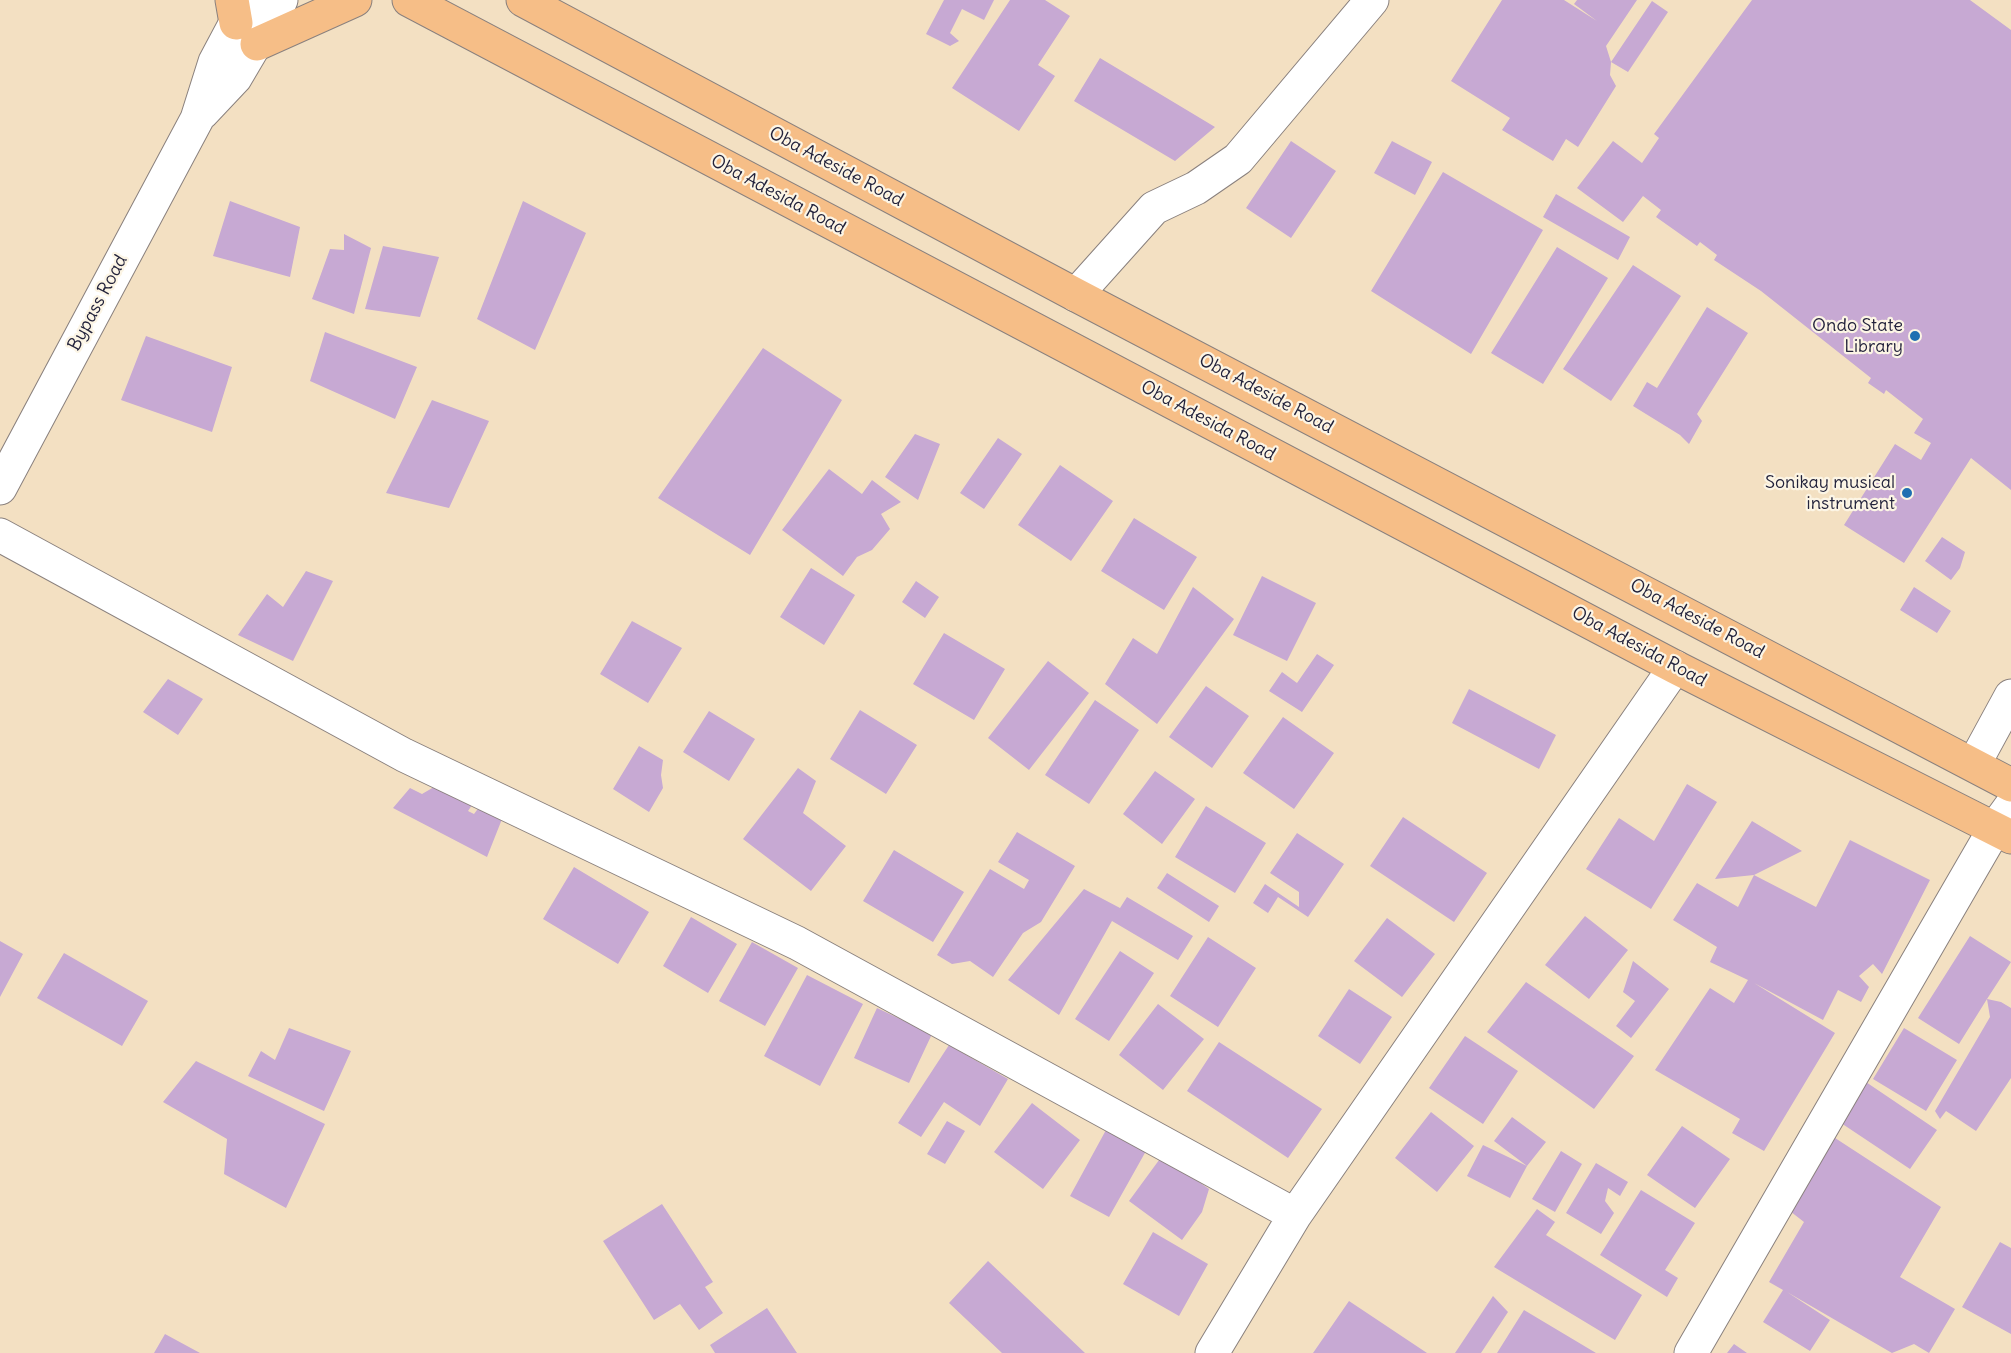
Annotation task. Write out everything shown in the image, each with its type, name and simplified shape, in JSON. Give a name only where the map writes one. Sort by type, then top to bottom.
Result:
[{"type":"main road","points":[[243,17],[354,0]]},
{"type":"main road","name":"Oba Adesida Road","points":[[409,0],[1675,667],[2006,824]]},
{"type":"main road","name":"Oba Adeside Road","points":[[523,0],[1076,295],[2011,785]]},
{"type":"main road","points":[[898,257],[922,213]]},
{"type":"street","name":"Bypass Road","points":[[0,488],[197,119],[215,62],[243,17],[281,0]]},
{"type":"street","points":[[1076,295],[1154,208],[1196,188],[1238,159],[1372,0]]},
{"type":"street","points":[[0,535],[404,755],[797,943],[1295,1215]]},
{"type":"street","points":[[1212,1353],[1295,1215],[1675,667]]},
{"type":"street","points":[[1974,764],[2011,696]]},
{"type":"street","points":[[1691,1353],[2006,824]]},
{"type":"building","points":[[944,0],[994,0],[984,20],[962,9],[950,33],[959,41],[950,46],[926,34]]},
{"type":"building","points":[[1010,0],[1045,0],[1070,16],[1038,65],[1055,76],[1019,131],[952,88]]},
{"type":"building","points":[[1502,0],[1564,0],[1597,21],[1574,4],[1577,0],[1637,0],[1606,46],[1611,62],[1610,75],[1616,86],[1578,147],[1566,139],[1553,161],[1502,130],[1510,118],[1451,81]]},
{"type":"building","name":"Ondo State Library","points":[[1752,0],[1970,0],[2011,30],[2011,490],[1971,458],[1904,563],[1844,525],[1895,444],[1921,460],[1931,443],[1914,433],[1923,419],[1886,390],[1884,394],[1868,383],[1871,378],[1761,291],[1714,260],[1717,255],[1700,242],[1697,246],[1656,217],[1661,210],[1643,196],[1623,222],[1577,188],[1613,141],[1642,163],[1659,138],[1654,134]]},
{"type":"building","points":[[1652,1],[1668,12],[1628,72],[1611,62]]},
{"type":"building","points":[[1100,58],[1215,127],[1175,161],[1074,101]]},
{"type":"building","points":[[1291,141],[1336,171],[1291,238],[1246,208]]},
{"type":"building","points":[[1392,141],[1432,162],[1415,195],[1374,173]]},
{"type":"building","points":[[1443,172],[1543,230],[1471,354],[1371,291]]},
{"type":"building","points":[[1556,194],[1630,237],[1618,260],[1543,217]]},
{"type":"building","points":[[230,201],[300,227],[290,277],[213,256]]},
{"type":"building","points":[[523,201],[586,233],[535,350],[477,319]]},
{"type":"building","points":[[344,234],[371,248],[354,314],[312,299],[330,249],[344,250]]},
{"type":"building","points":[[383,246],[439,257],[420,317],[365,309]]},
{"type":"building","points":[[1557,247],[1608,278],[1543,384],[1491,353]]},
{"type":"building","points":[[1633,265],[1681,296],[1611,401],[1563,369]]},
{"type":"building","points":[[1707,307],[1748,333],[1697,414],[1702,421],[1689,444],[1680,435],[1633,406],[1647,382],[1657,388]]},
{"type":"building","points":[[325,332],[417,367],[395,419],[310,381]]},
{"type":"building","points":[[146,336],[232,367],[212,432],[121,400]]},
{"type":"building","points":[[763,348],[842,400],[750,555],[658,498]]},
{"type":"building","points":[[432,400],[489,421],[449,508],[386,493]]},
{"type":"building","points":[[915,434],[940,444],[918,500],[885,477]]},
{"type":"building","points":[[998,438],[1022,454],[984,509],[960,493]]},
{"type":"building","points":[[1060,465],[1113,501],[1071,561],[1018,525]]},
{"type":"building","points":[[829,469],[862,494],[872,480],[901,502],[881,514],[890,529],[872,550],[857,557],[843,576],[782,530]]},
{"type":"building","points":[[1134,518],[1197,557],[1164,610],[1101,571]]},
{"type":"building","points":[[1942,537],[1965,552],[1960,568],[1951,580],[1925,561]]},
{"type":"building","points":[[811,568],[855,595],[824,645],[780,617]]},
{"type":"building","points":[[306,571],[333,581],[293,661],[238,635],[267,594],[283,607]]},
{"type":"building","points":[[1262,576],[1316,603],[1287,661],[1233,635]]},
{"type":"building","points":[[916,581],[939,597],[925,618],[902,602]]},
{"type":"building","points":[[1193,587],[1234,619],[1157,724],[1105,684],[1133,638],[1157,654]]},
{"type":"building","points":[[1914,587],[1951,611],[1937,633],[1900,610]]},
{"type":"building","points":[[632,621],[682,648],[648,703],[600,674]]},
{"type":"building","points":[[944,633],[1005,669],[974,720],[913,684]]},
{"type":"building","points":[[1317,654],[1334,665],[1302,712],[1269,691],[1282,672],[1297,683]]},
{"type":"building","points":[[1048,661],[1089,693],[1029,770],[988,738]]},
{"type":"building","points":[[168,679],[203,699],[178,735],[143,712]]},
{"type":"building","points":[[1206,686],[1249,716],[1212,768],[1169,737]]},
{"type":"building","points":[[1469,689],[1556,735],[1539,769],[1452,723]]},
{"type":"building","points":[[1095,700],[1139,730],[1089,804],[1045,775]]},
{"type":"building","points":[[860,710],[917,745],[886,794],[830,759]]},
{"type":"building","points":[[709,711],[755,739],[729,781],[683,752]]},
{"type":"building","points":[[1283,717],[1334,753],[1294,809],[1243,773]]},
{"type":"building","points":[[639,746],[663,760],[661,775],[663,788],[649,812],[613,789]]},
{"type":"building","points":[[798,768],[816,781],[803,813],[846,846],[811,891],[743,839]]},
{"type":"building","points":[[1155,771],[1195,799],[1162,844],[1123,814]]},
{"type":"building","points":[[1687,784],[1717,802],[1651,909],[1586,869],[1619,818],[1654,841]]},
{"type":"building","points":[[434,787],[474,802],[468,811],[474,814],[480,806],[504,814],[487,857],[393,808],[410,788],[422,794]]},
{"type":"building","points":[[1206,806],[1266,843],[1235,893],[1175,857]]},
{"type":"building","points":[[1403,817],[1487,873],[1454,922],[1370,866]]},
{"type":"building","points":[[1752,821],[1802,851],[1754,875],[1715,879]]},
{"type":"building","points":[[1017,832],[1075,866],[1041,922],[1023,933],[993,977],[970,961],[952,964],[937,955],[990,869],[1024,889],[1029,880],[998,862]]},
{"type":"building","points":[[1297,833],[1344,864],[1308,917],[1278,897],[1268,913],[1253,903],[1265,884],[1299,907],[1299,892],[1270,873]]},
{"type":"building","points":[[1850,840],[1930,880],[1882,974],[1873,964],[1859,976],[1869,987],[1861,1002],[1838,990],[1823,1020],[1754,983],[1835,1033],[1764,1151],[1732,1133],[1740,1119],[1655,1070],[1710,988],[1734,1003],[1748,980],[1710,962],[1717,947],[1673,920],[1697,883],[1738,907],[1754,875],[1816,907]]},
{"type":"building","points":[[894,850],[964,892],[933,942],[863,901]]},
{"type":"building","points":[[574,867],[649,912],[618,964],[543,919]]},
{"type":"building","points":[[1167,873],[1219,906],[1209,922],[1157,888]]},
{"type":"building","points":[[1084,889],[1120,908],[1127,897],[1193,936],[1178,960],[1112,921],[1059,1015],[1008,980]]},
{"type":"building","points":[[1585,916],[1628,950],[1589,999],[1545,965]]},
{"type":"building","points":[[691,917],[737,944],[708,993],[663,966]]},
{"type":"building","points":[[1387,918],[1435,954],[1402,997],[1354,961]]},
{"type":"building","points":[[1970,936],[2011,962],[1959,1044],[1918,1018]]},
{"type":"building","points":[[1208,937],[1256,968],[1218,1027],[1170,996]]},
{"type":"building","points":[[0,941],[23,954],[0,997]]},
{"type":"building","points":[[752,942],[798,968],[765,1026],[719,1001]]},
{"type":"building","points":[[1120,951],[1154,973],[1109,1041],[1075,1019]]},
{"type":"building","points":[[64,953],[148,1001],[122,1046],[37,998]]},
{"type":"building","points":[[1633,961],[1669,989],[1631,1038],[1616,1026],[1635,1001],[1623,992]]},
{"type":"building","points":[[807,975],[863,1004],[820,1086],[764,1056]]},
{"type":"building","points":[[1526,982],[1634,1056],[1594,1109],[1487,1032]]},
{"type":"building","points":[[1349,989],[1392,1017],[1360,1064],[1318,1036]]},
{"type":"building","points":[[1987,999],[2001,1002],[2011,1008],[2011,1078],[1976,1131],[1946,1111],[1940,1119],[1935,1111],[1990,1017]]},
{"type":"building","points":[[1158,1004],[1204,1039],[1163,1090],[1119,1055]]},
{"type":"building","points":[[877,1008],[932,1034],[909,1083],[854,1058]]},
{"type":"building","points":[[289,1028],[351,1051],[324,1111],[248,1076],[261,1051],[275,1060]]},
{"type":"building","points":[[1904,1028],[1957,1060],[1926,1111],[1873,1079]]},
{"type":"building","points":[[1465,1036],[1518,1071],[1483,1124],[1429,1088]]},
{"type":"building","points":[[1219,1042],[1322,1109],[1288,1158],[1187,1091]]},
{"type":"building","points":[[949,1045],[1008,1079],[980,1126],[944,1102],[921,1137],[898,1123]]},
{"type":"building","points":[[196,1061],[325,1124],[286,1208],[224,1174],[227,1139],[163,1102]]},
{"type":"building","points":[[1857,1076],[1937,1130],[1910,1169],[1838,1121]]},
{"type":"building","points":[[1032,1103],[1080,1140],[1043,1189],[994,1152]]},
{"type":"building","points":[[1431,1112],[1474,1146],[1437,1192],[1395,1158]]},
{"type":"building","points":[[1512,1117],[1546,1142],[1527,1166],[1494,1141]]},
{"type":"building","points":[[947,1121],[965,1131],[945,1164],[927,1154]]},
{"type":"building","points":[[1682,1126],[1730,1159],[1695,1208],[1647,1175]]},
{"type":"building","points":[[1106,1130],[1146,1151],[1109,1217],[1070,1196]]},
{"type":"building","points":[[1832,1136],[1941,1207],[1900,1277],[1955,1309],[1929,1353],[1914,1344],[1892,1353],[1787,1292],[1830,1320],[1810,1351],[1763,1322],[1783,1290],[1769,1282],[1804,1222],[1786,1208]]},
{"type":"building","points":[[1483,1145],[1527,1166],[1510,1198],[1467,1176]]},
{"type":"building","points":[[1561,1151],[1582,1164],[1555,1212],[1532,1199]]},
{"type":"building","points":[[1162,1156],[1209,1189],[1202,1212],[1182,1240],[1129,1201]]},
{"type":"building","points":[[1596,1163],[1628,1182],[1620,1196],[1608,1188],[1605,1201],[1614,1213],[1601,1234],[1566,1213]]},
{"type":"building","points":[[1641,1190],[1695,1223],[1665,1270],[1678,1278],[1667,1297],[1600,1255]]},
{"type":"building","points":[[662,1204],[713,1282],[705,1287],[723,1313],[699,1330],[680,1304],[654,1320],[603,1241]]},
{"type":"building","points":[[1537,1209],[1555,1222],[1546,1235],[1642,1295],[1615,1340],[1494,1267]]},
{"type":"building","points":[[1153,1232],[1208,1264],[1179,1316],[1123,1284]]},
{"type":"building","points":[[2000,1242],[2011,1248],[2011,1334],[1962,1307]]},
{"type":"building","points":[[988,1261],[1085,1353],[1002,1353],[949,1303]]},
{"type":"building","points":[[1493,1296],[1508,1312],[1481,1353],[1455,1353]]},
{"type":"building","points":[[1349,1301],[1427,1353],[1313,1353]]},
{"type":"building","points":[[767,1308],[797,1353],[715,1353],[710,1345]]},
{"type":"building","points":[[1524,1310],[1596,1353],[1497,1353]]},
{"type":"building","points":[[165,1334],[200,1353],[154,1353]]},
{"type":"building","points":[[1734,1344],[1747,1353],[1727,1353]]},
{"type":"place","name":"Ondo State Library","points":[[1915,336]]},
{"type":"place","name":"Sonikay musical instrument","points":[[1907,493]]}]
